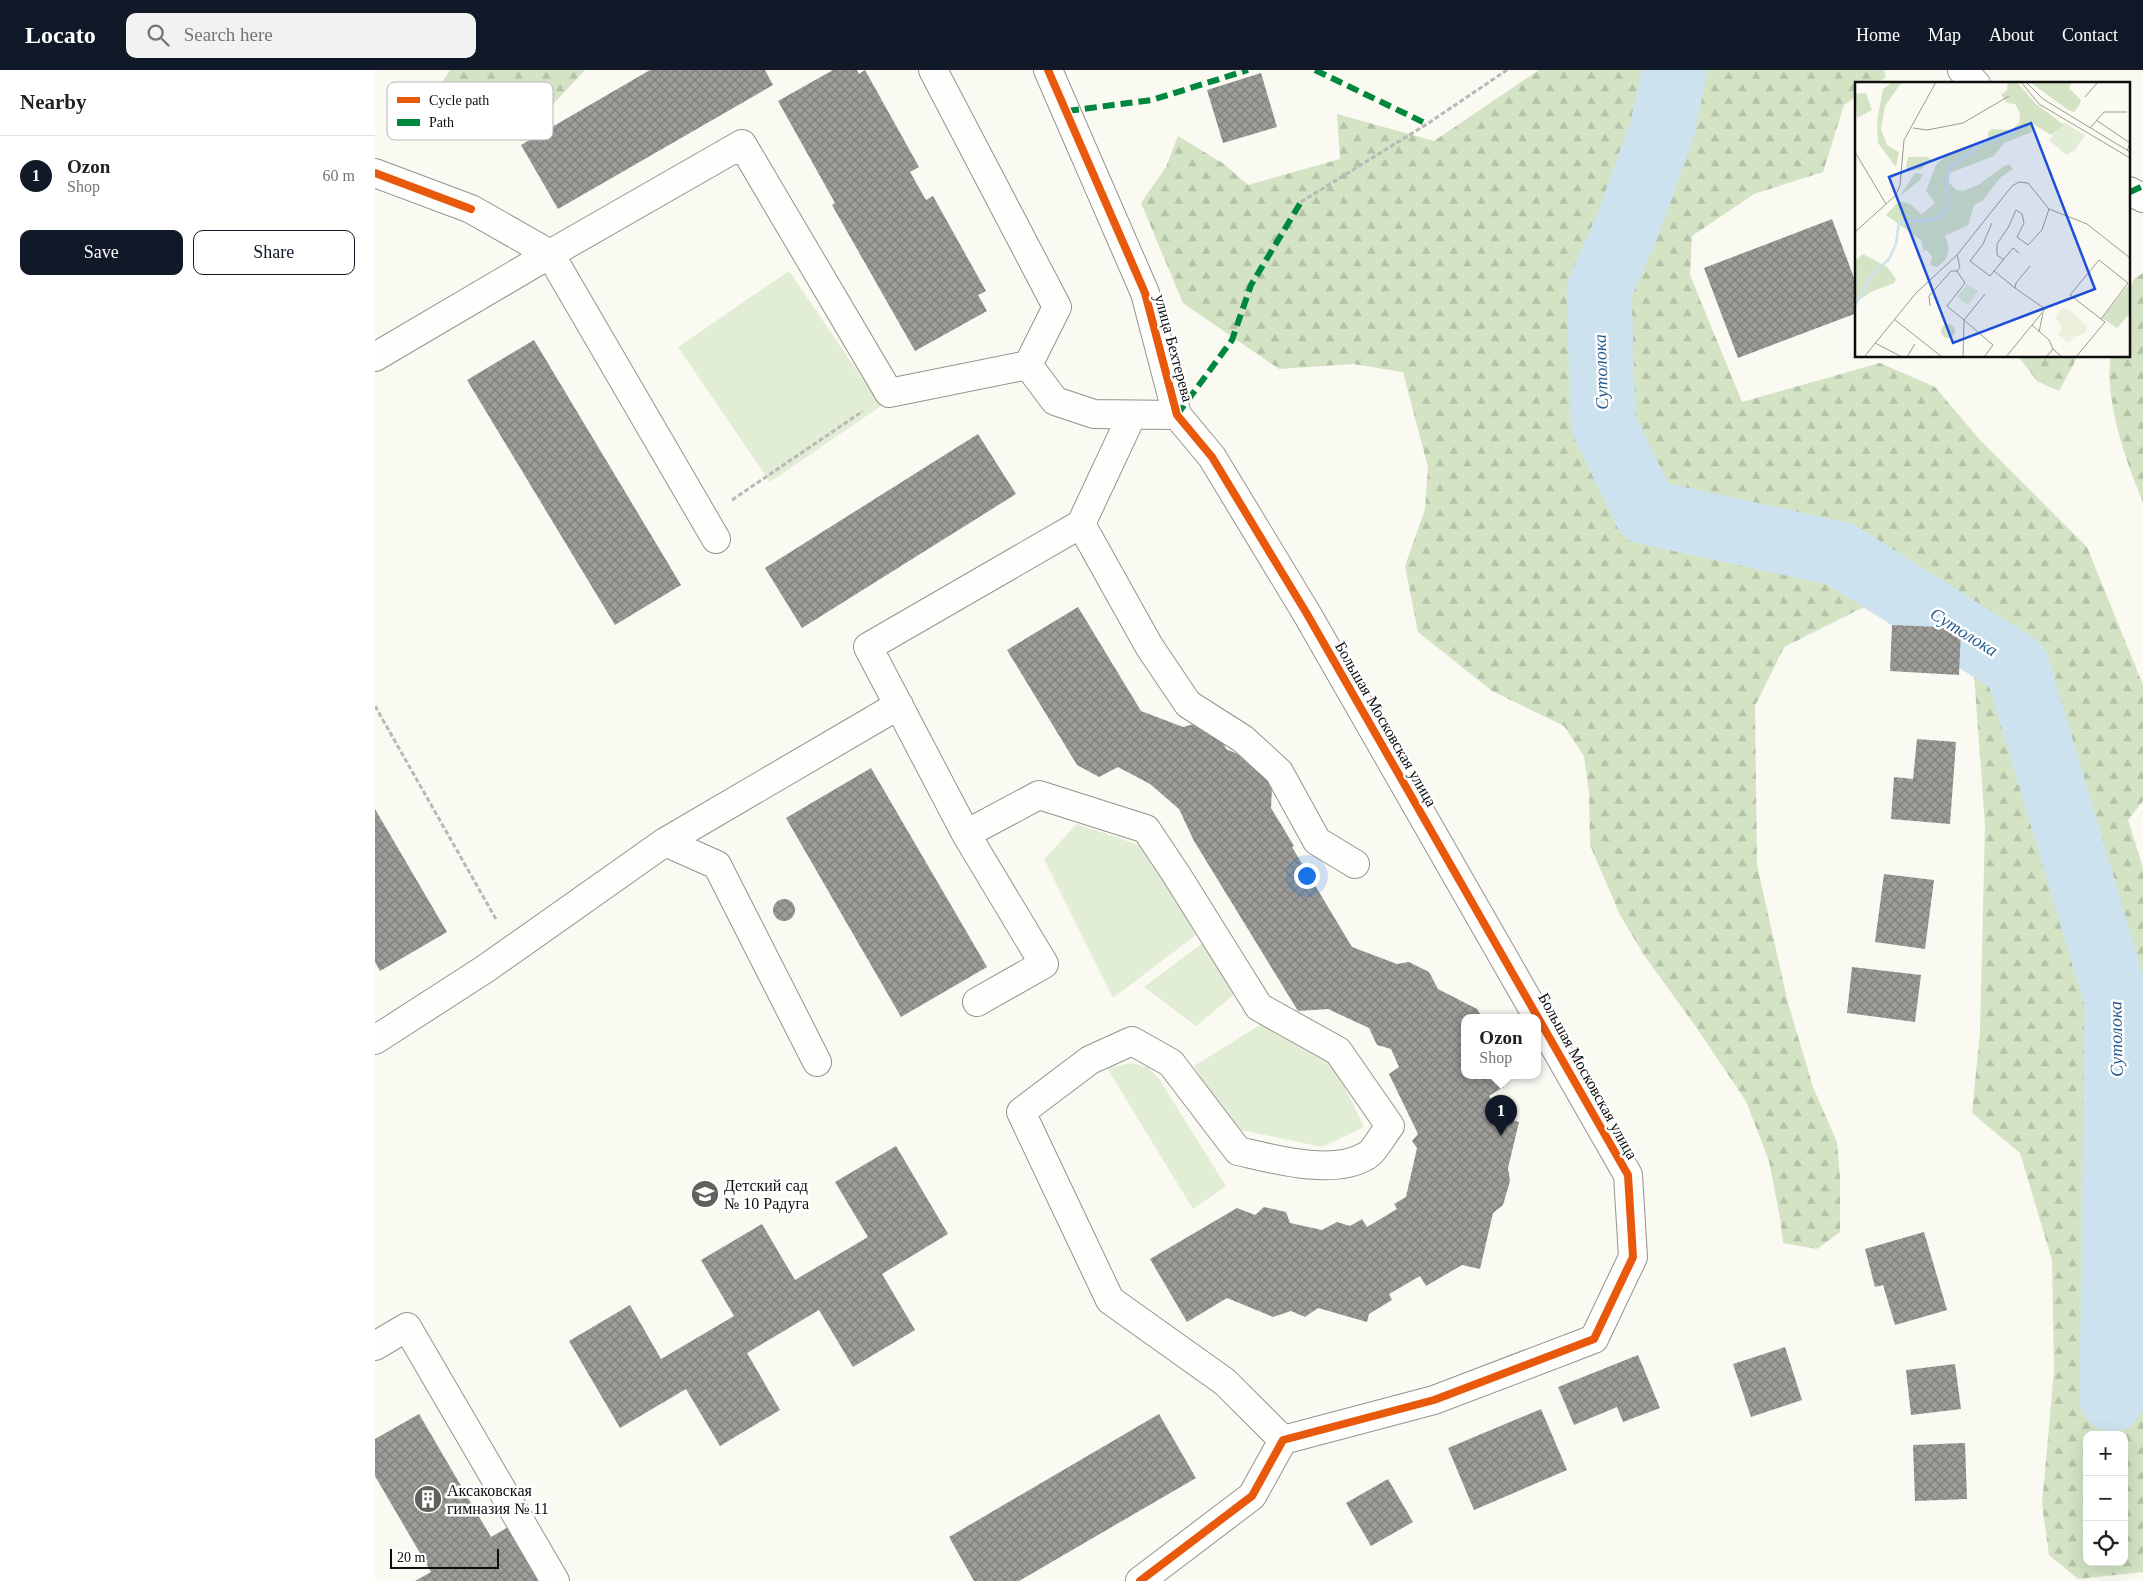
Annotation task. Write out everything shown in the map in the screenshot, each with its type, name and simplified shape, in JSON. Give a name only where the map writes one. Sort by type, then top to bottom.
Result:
[{"type":"street","points":[[933,70],[1057,307],[1028,365]]},
{"type":"street","name":"улица Бехтерева","points":[[1049,70],[1145,293],[1177,415],[1212,457],[1307,614]]},
{"type":"street","points":[[1962,70],[1974,82]]},
{"type":"street","points":[[375,357],[742,144],[889,393],[1028,365]]},
{"type":"street","points":[[375,173],[471,209],[550,254],[710,529]]},
{"type":"street","points":[[2131,192],[2143,198]]},
{"type":"street","points":[[1028,365],[1055,401],[1094,414],[1177,415]]},
{"type":"street","points":[[977,1002],[1044,964],[966,834],[868,647],[1081,524],[1132,414]]},
{"type":"street","points":[[1081,524],[1149,646],[1188,704],[1243,739],[1279,772],[1317,841],[1355,864]]},
{"type":"street","name":"Большая Московская улица","points":[[1307,614],[1535,1014]]},
{"type":"street","points":[[375,1040],[513,949],[665,842],[899,705]]},
{"type":"street","points":[[966,834],[1039,794],[1146,829],[1259,1008],[1338,1052],[1390,1126],[1367,1156],[1335,1166],[1289,1163],[1237,1151],[1171,1063],[1132,1041],[1090,1060],[1021,1112],[1110,1300],[1225,1382],[1283,1440],[1252,1496],[1140,1581]]},
{"type":"street","points":[[665,842],[717,865],[817,1062]]},
{"type":"street","name":"Большая Московская улица","points":[[1283,1440],[1434,1400],[1594,1339],[1633,1258],[1628,1176],[1541,1024]]},
{"type":"street","points":[[375,1346],[407,1326],[555,1581]]},
{"type":"path","points":[[1301,202],[1427,124],[1507,70]]},
{"type":"path","points":[[710,529],[889,393]]},
{"type":"path","points":[[375,706],[513,949]]},
{"type":"green space","points":[[450,70],[585,70],[553,104],[553,82],[442,82]]},
{"type":"green space","points":[[1539,70],[1884,70],[1886,77],[1879,82],[1855,82],[1855,97],[1844,105],[1823,172],[1754,194],[1692,236],[1690,275],[1742,402],[1880,363],[1935,387],[1980,440],[2087,547],[2143,685],[2143,801],[2128,820],[2143,868],[2143,1086],[2138,1115],[2143,1117],[2143,1572],[2078,1579],[2049,1555],[2042,1504],[2054,1371],[2052,1260],[2020,1153],[1972,1113],[1980,1032],[1985,825],[1970,619],[1878,600],[1784,647],[1755,706],[1757,865],[1788,1003],[1813,1087],[1837,1142],[1840,1178],[1840,1232],[1817,1249],[1783,1243],[1769,1161],[1746,1101],[1644,955],[1620,915],[1590,845],[1589,792],[1584,756],[1564,726],[1492,691],[1418,632],[1405,566],[1425,509],[1428,467],[1403,372],[1353,364],[1279,369],[1183,303],[1141,203],[1166,167],[1178,136],[1224,164],[1248,185],[1340,159],[1337,114],[1434,141]]},
{"type":"green space","points":[[789,271],[881,406],[770,482],[678,347]]},
{"type":"green space","points":[[2143,273],[2143,502],[2118,430],[2113,410],[2109,372],[2111,358],[2131,358],[2131,286],[2134,279]]},
{"type":"green space","points":[[2020,358],[2077,358],[2059,391],[2037,381]]},
{"type":"green space","points":[[1077,824],[1142,846],[1196,935],[1113,998],[1044,859]]},
{"type":"green space","points":[[1205,941],[1236,993],[1196,1026],[1144,987]]},
{"type":"green space","points":[[1260,1025],[1333,1063],[1364,1127],[1322,1147],[1232,1128],[1194,1066]]},
{"type":"green space","points":[[1132,1063],[1148,1067],[1160,1080],[1226,1186],[1193,1209],[1107,1068]]},
{"type":"building","points":[[650,70],[765,70],[773,85],[558,209],[521,145],[530,140],[553,140],[553,126]]},
{"type":"building","points":[[833,70],[857,70],[859,74],[865,70],[919,167],[910,172],[926,200],[933,196],[986,291],[978,295],[987,311],[915,351],[832,205],[835,203],[778,101]]},
{"type":"building","points":[[1261,73],[1277,127],[1223,143],[1207,90]]},
{"type":"building","points":[[1832,219],[1855,281],[1855,314],[1738,358],[1704,268]]},
{"type":"building","points":[[534,340],[681,585],[615,625],[467,380]]},
{"type":"building","points":[[978,434],[1016,494],[802,628],[765,568]]},
{"type":"building","points":[[1078,607],[1141,711],[1183,727],[1198,723],[1219,733],[1226,749],[1257,762],[1272,787],[1271,808],[1352,947],[1397,964],[1409,962],[1429,972],[1438,989],[1477,1009],[1480,1014],[1461,1014],[1461,1079],[1500,1079],[1504,1087],[1489,1096],[1501,1117],[1519,1122],[1508,1168],[1510,1181],[1503,1205],[1493,1213],[1480,1269],[1462,1265],[1426,1286],[1420,1276],[1389,1294],[1392,1300],[1369,1314],[1367,1322],[1318,1308],[1305,1317],[1291,1311],[1273,1317],[1227,1298],[1187,1322],[1150,1259],[1237,1208],[1255,1215],[1264,1207],[1286,1212],[1290,1223],[1322,1230],[1337,1222],[1350,1226],[1362,1219],[1367,1227],[1397,1209],[1394,1204],[1406,1197],[1417,1148],[1412,1141],[1418,1134],[1389,1074],[1399,1067],[1391,1049],[1377,1045],[1369,1028],[1328,1009],[1298,1011],[1194,841],[1179,809],[1150,784],[1118,767],[1099,777],[1077,765],[1007,650]]},
{"type":"building","points":[[1892,625],[1961,628],[1959,675],[1890,671]]},
{"type":"building","points":[[1917,739],[1956,742],[1950,824],[1891,819],[1894,777],[1913,779]]},
{"type":"building","points":[[871,768],[987,967],[901,1017],[786,818]]},
{"type":"building","points":[[375,809],[447,932],[380,971],[375,962]]},
{"type":"building","points":[[1884,874],[1934,880],[1925,949],[1875,942]]},
{"type":"building","points":[[780,899],[788,899],[795,906],[795,914],[788,921],[780,921],[773,914],[773,906]]},
{"type":"building","points":[[1852,967],[1921,975],[1915,1022],[1847,1013]]},
{"type":"building","points":[[896,1146],[948,1234],[882,1274],[915,1330],[853,1367],[819,1310],[747,1353],[780,1410],[720,1446],[686,1389],[620,1428],[569,1341],[630,1305],[661,1359],[734,1316],[701,1260],[762,1224],[795,1280],[868,1237],[835,1182]]},
{"type":"building","points":[[1924,1232],[1947,1310],[1895,1325],[1883,1285],[1875,1287],[1865,1249]]},
{"type":"building","points":[[1785,1347],[1802,1400],[1751,1417],[1733,1364]]},
{"type":"building","points":[[1638,1355],[1660,1408],[1623,1422],[1617,1407],[1574,1425],[1558,1387]]},
{"type":"building","points":[[1955,1364],[1961,1409],[1911,1415],[1906,1370]]},
{"type":"building","points":[[1541,1409],[1567,1470],[1474,1510],[1448,1448]]},
{"type":"building","name":"Аксаковская гимназия № 11","points":[[419,1414],[491,1537],[517,1522],[551,1581],[415,1581],[431,1572],[375,1476],[375,1439]]},
{"type":"building","points":[[1159,1414],[1196,1478],[1019,1581],[974,1581],[949,1537]]},
{"type":"building","points":[[1965,1443],[1967,1499],[1915,1501],[1913,1445]]},
{"type":"building","points":[[1388,1479],[1413,1522],[1371,1546],[1346,1503]]},
{"type":"waterway","name":"Сутолока","points":[[1675,70],[1662,130],[1627,227],[1599,290],[1603,423],[1646,512],[1840,554],[2017,666],[2117,1001],[2112,1399]]},
{"type":"marked path","points":[[1067,111],[1152,100],[1248,70]]},
{"type":"marked path","points":[[1315,70],[1427,124]]},
{"type":"marked path","points":[[2131,192],[2143,186]]},
{"type":"marked path","points":[[1177,415],[1232,340],[1251,285],[1301,202]]},
{"type":"cycle path","points":[[1048,70],[1145,293],[1177,415],[1212,457],[1307,614],[1536,1014]]},
{"type":"cycle path","points":[[375,173],[471,209]]},
{"type":"cycle path","points":[[1140,1581],[1252,1496],[1283,1440],[1434,1400],[1594,1339],[1633,1257],[1628,1175],[1541,1023]]},
{"type":"place","name":"Ozon","points":[[1501,1136]]},
{"type":"place","name":"Детский сад № 10 Радуга","points":[[705,1194]]},
{"type":"place","name":"Аксаковская гимназия № 11","points":[[428,1499]]}]
